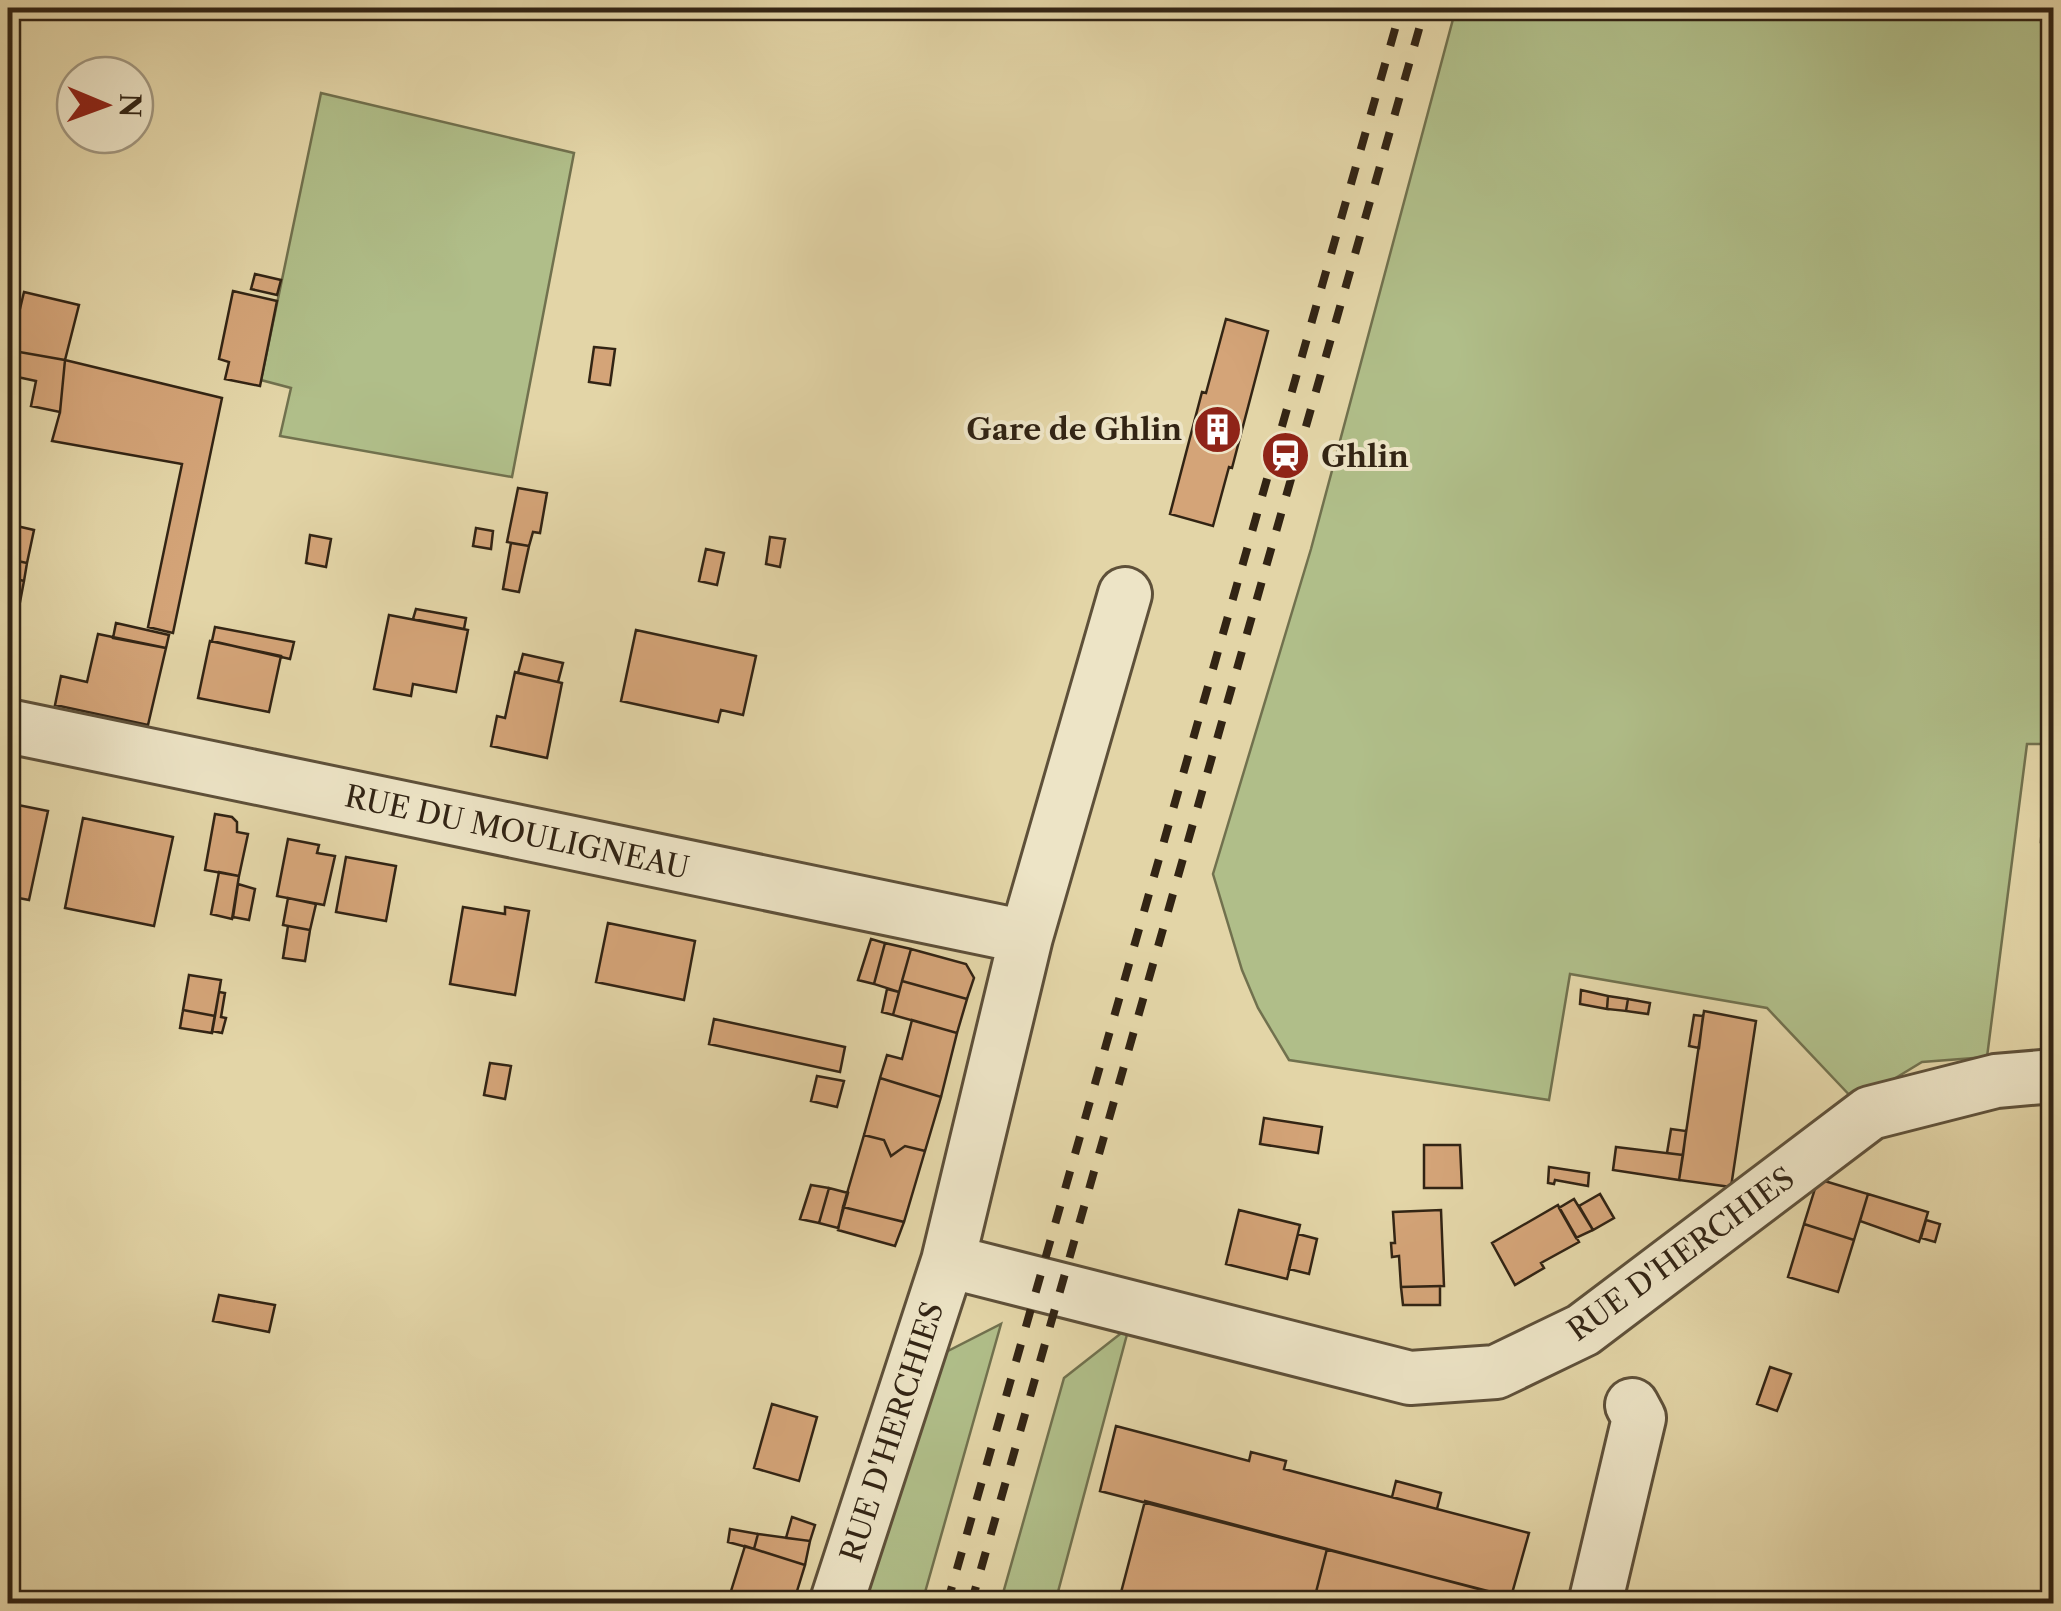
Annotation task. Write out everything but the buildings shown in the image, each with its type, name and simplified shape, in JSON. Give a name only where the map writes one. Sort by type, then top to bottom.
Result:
[{"type":"street","name":"RUE D'HERCHIES","points":[[836,1604],[948,1261],[1026,937],[1126,594]]},
{"type":"street","name":"RUE DU MOULIGNEAU","points":[[8,726],[1026,937]]},
{"type":"street","name":"RUE D'HERCHIES","points":[[948,1261],[1410,1378],[1496,1372],[1582,1330],[1870,1114],[1996,1080],[2054,1076]]},
{"type":"street","points":[[1594,1604],[1639,1418],[1632,1405]]},
{"type":"green space","points":[[1456,8],[2053,8],[2053,744],[2027,744],[1987,1057],[1922,1062],[1856,1102],[1767,1008],[1570,974],[1549,1100],[1289,1060],[1258,1008],[1242,970],[1213,874],[1311,549]]},
{"type":"green space","points":[[321,93],[574,153],[512,477],[280,436],[291,388],[261,380]]},
{"type":"green space","points":[[1001,1324],[922,1603],[836,1604],[902,1399],[948,1351]]},
{"type":"green space","points":[[1129,1327],[1055,1603],[1000,1604],[1064,1378]]},
{"type":"railway","points":[[947,1604],[1401,8]]},
{"type":"railway","points":[[971,1604],[1425,8]]},
{"type":"place","name":"Gare de Ghlin","points":[[1217,429]]},
{"type":"place","name":"Ghlin","points":[[1286,456]]}]
